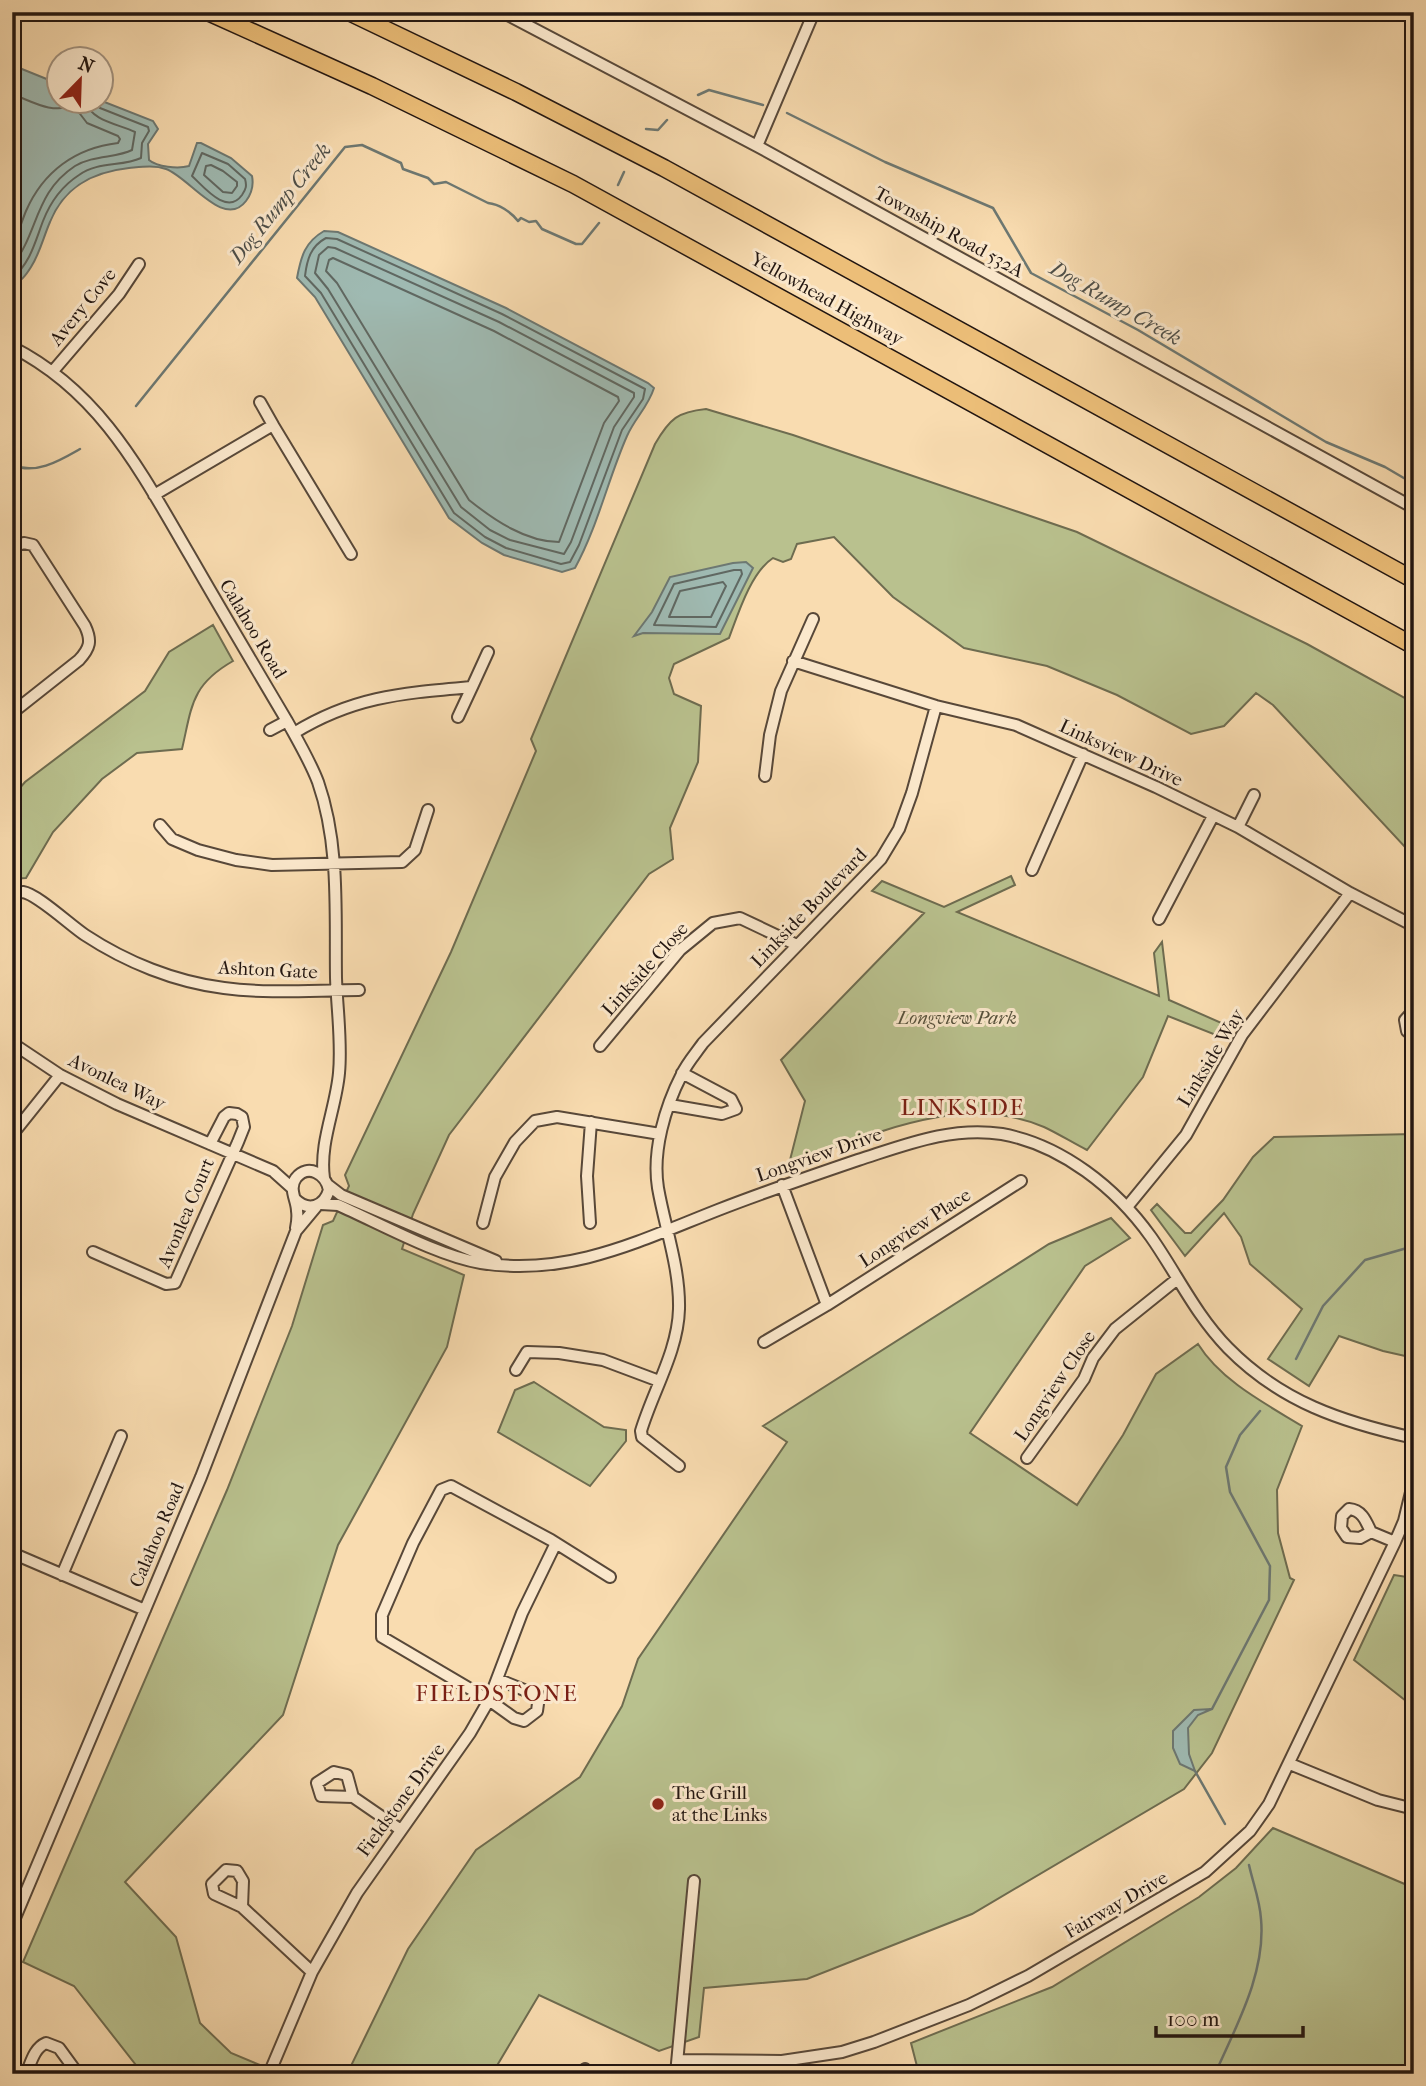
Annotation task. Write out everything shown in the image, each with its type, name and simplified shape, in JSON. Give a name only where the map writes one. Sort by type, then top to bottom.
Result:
[{"type":"highway","name":"Yellowhead Highway","points":[[208,12],[360,80],[573,184],[1414,646]]},
{"type":"highway","name":"Yellowhead Highway","points":[[349,12],[664,167],[1414,580]]},
{"type":"street","name":"Township Road 532A","points":[[502,12],[757,146],[1414,508]]},
{"type":"street","points":[[757,146],[814,12]]},
{"type":"street","name":"Avery Cove","points":[[53,372],[119,294],[139,264]]},
{"type":"street","name":"Calahoo Road","points":[[12,346],[53,372],[75,390],[118,437],[294,733],[318,782],[329,824],[334,863],[340,1072],[323,1153],[326,1181]]},
{"type":"street","points":[[260,402],[351,554]]},
{"type":"street","points":[[154,495],[273,425]]},
{"type":"street","points":[[12,547],[24,543],[33,545],[90,637],[89,650],[12,713]]},
{"type":"street","points":[[765,776],[773,717],[793,661],[813,619]]},
{"type":"street","points":[[458,717],[488,652]]},
{"type":"street","name":"Linksview Drive","points":[[793,661],[936,706],[1017,725],[1238,827],[1350,893],[1414,926]]},
{"type":"street","points":[[294,733],[341,708],[395,694],[472,687]]},
{"type":"street","name":"Linkside Boulevard","points":[[678,1466],[642,1437],[640,1431],[675,1337],[679,1311],[678,1286],[658,1185],[660,1134],[682,1073],[703,1043],[881,859],[899,829],[912,793],[936,706]]},
{"type":"street","points":[[270,730],[287,721]]},
{"type":"street","points":[[1032,870],[1083,754]]},
{"type":"street","points":[[1238,827],[1254,795]]},
{"type":"street","points":[[160,825],[172,839],[198,850],[236,860],[272,865],[402,863],[415,850],[428,810]]},
{"type":"street","points":[[1159,919],[1213,816]]},
{"type":"street","name":"Ashton Gate","points":[[12,895],[22,892],[34,897],[96,942],[163,973],[223,988],[337,990]]},
{"type":"street","name":"Linkside Way","points":[[1127,1207],[1186,1135],[1242,1035],[1350,893]]},
{"type":"street","name":"Linkside Close","points":[[600,1046],[680,950],[713,923],[740,918],[797,945]]},
{"type":"street","points":[[337,990],[359,990]]},
{"type":"street","points":[[1414,1010],[1405,1020],[1407,1031],[1414,1036]]},
{"type":"street","name":"Avonlea Way","points":[[12,1043],[60,1075],[117,1104],[273,1171],[303,1173]]},
{"type":"street","points":[[670,1105],[722,1114],[736,1109],[731,1099],[682,1073]]},
{"type":"street","points":[[12,1135],[60,1075]]},
{"type":"street","points":[[210,1144],[223,1117],[229,1113],[237,1114],[242,1117],[244,1127],[231,1153]]},
{"type":"street","points":[[483,1223],[495,1177],[515,1142],[535,1121],[557,1117],[660,1134]]},
{"type":"street","points":[[590,1223],[587,1176],[591,1122]]},
{"type":"street","name":"Longview Drive","points":[[318,1205],[338,1205],[453,1255],[480,1263],[545,1266],[584,1260],[782,1185],[932,1137],[953,1132],[1000,1134],[1031,1141],[1082,1168],[1127,1207],[1150,1235],[1202,1318],[1230,1349],[1284,1392],[1304,1404],[1341,1419],[1414,1438]]},
{"type":"street","name":"Avonlea Court","points":[[93,1252],[166,1284],[175,1283],[231,1153]]},
{"type":"street","name":"Calahoo Road","points":[[303,1173],[323,1153]]},
{"type":"street","name":"Avonlea Way","points":[[273,1171],[294,1194]]},
{"type":"street","points":[[317,1172],[326,1181],[327,1195],[318,1205],[304,1206],[294,1194],[296,1178],[303,1173],[317,1172]]},
{"type":"street","name":"Longview Drive","points":[[326,1181],[341,1195],[505,1265]]},
{"type":"street","name":"Longview Place","points":[[764,1342],[1021,1181]]},
{"type":"street","points":[[782,1185],[827,1305]]},
{"type":"street","name":"Calahoo Road","points":[[12,1925],[247,1361],[296,1231],[298,1215],[294,1194]]},
{"type":"street","name":"Calahoo Road","points":[[296,1231],[318,1205]]},
{"type":"street","name":"Longview Close","points":[[1027,1458],[1084,1379],[1093,1358],[1115,1329],[1176,1280]]},
{"type":"street","points":[[516,1370],[527,1352],[559,1353],[603,1360],[659,1381]]},
{"type":"street","points":[[62,1575],[121,1436]]},
{"type":"street","name":"Fairway Drive","points":[[678,2060],[782,2061],[842,2052],[937,2018],[998,1991],[1205,1872],[1227,1854],[1259,1820],[1295,1767],[1404,1521],[1414,1480]]},
{"type":"street","points":[[497,1679],[539,1696],[537,1711],[524,1721],[514,1718],[489,1700],[382,1637],[382,1615],[413,1543],[440,1490],[452,1486],[556,1543],[610,1577]]},
{"type":"street","points":[[1371,1532],[1395,1542]]},
{"type":"street","name":"Fieldstone Drive","points":[[269,2074],[312,1972],[357,1893],[470,1733],[489,1700],[522,1613],[556,1543]]},
{"type":"street","points":[[12,1553],[145,1609]]},
{"type":"street","points":[[1295,1767],[1378,1800],[1414,1810]]},
{"type":"street","points":[[353,1797],[401,1830]]},
{"type":"street","name":"Calahoo Road","points":[[12,1908],[43,1849]]},
{"type":"street","points":[[676,2074],[694,1881]]},
{"type":"street","points":[[243,1907],[312,1972]]},
{"type":"street","points":[[26,2074],[36,2052],[46,2043],[59,2048],[78,2074]]},
{"type":"green space","points":[[706,409],[793,435],[1077,532],[1307,644],[1414,703],[1414,852],[1405,847],[1273,705],[1256,693],[1224,726],[1191,734],[1117,695],[1047,666],[964,648],[893,597],[834,537],[797,544],[791,559],[783,562],[773,558],[765,564],[746,594],[729,638],[674,664],[669,678],[674,694],[701,706],[698,762],[670,828],[673,859],[649,874],[449,1135],[413,1214],[402,1249],[464,1275],[447,1347],[338,1545],[283,1715],[125,1882],[176,1937],[200,2023],[231,2053],[282,2074],[143,2074],[74,1986],[23,1962],[227,1490],[292,1326],[323,1225],[333,1221],[349,1186],[345,1175],[451,952],[536,751],[531,739],[655,444],[670,422],[688,412]]},
{"type":"green space","points":[[213,625],[233,661],[219,670],[201,688],[191,709],[182,749],[137,753],[102,779],[53,832],[26,878],[12,879],[12,797],[25,782],[145,691],[169,652]]},
{"type":"green space","name":"Longview Park","points":[[1011,876],[1015,885],[957,912],[1159,996],[1154,953],[1162,942],[1169,1000],[1226,1025],[1221,1037],[1168,1016],[1143,1077],[1087,1150],[1044,1127],[1012,1117],[980,1114],[915,1122],[789,1164],[805,1101],[781,1060],[924,913],[872,891],[882,881],[944,907]]},
{"type":"green space","points":[[1414,1134],[1414,1358],[1339,1336],[1309,1386],[1268,1359],[1302,1309],[1250,1264],[1241,1237],[1224,1213],[1185,1256],[1151,1210],[1157,1204],[1185,1233],[1191,1233],[1223,1200],[1253,1157],[1274,1137]]},
{"type":"green space","points":[[1111,1218],[1130,1238],[1085,1266],[970,1433],[1077,1505],[1123,1435],[1156,1374],[1198,1344],[1232,1380],[1302,1426],[1277,1490],[1278,1533],[1290,1578],[1294,1580],[1212,1753],[1184,1789],[972,1914],[807,1979],[704,1988],[699,2037],[659,2051],[539,1995],[492,2074],[347,2074],[408,1949],[476,1850],[580,1777],[622,1706],[638,1659],[787,1442],[763,1426],[1049,1244]]},
{"type":"green space","points":[[534,1382],[604,1427],[626,1430],[626,1441],[590,1486],[498,1432],[515,1390]]},
{"type":"green space","points":[[1394,1575],[1414,1578],[1414,1711],[1406,1701],[1354,1660]]},
{"type":"green space","points":[[1273,1828],[1414,1888],[1414,2074],[919,2074],[911,2043],[1052,1987],[1199,1897],[1236,1868]]},
{"type":"water","points":[[12,65],[46,79],[46,116],[116,116],[116,106],[153,121],[158,129],[148,144],[149,160],[174,167],[189,166],[197,143],[201,143],[231,158],[252,176],[253,186],[246,201],[237,208],[227,209],[206,199],[166,169],[143,167],[116,170],[91,178],[63,199],[31,267],[23,278],[12,285]]},
{"type":"water","points":[[324,231],[338,232],[506,308],[654,388],[627,436],[590,536],[575,568],[562,572],[504,555],[482,543],[449,518],[315,297],[297,278],[305,250],[312,240]]},
{"type":"water","points":[[746,562],[753,568],[720,634],[643,633],[634,636],[652,612],[670,577]]},
{"type":"water","points":[[1212,1709],[1198,1715],[1188,1728],[1189,1754],[1195,1771],[1180,1764],[1173,1748],[1173,1731],[1194,1710]]},
{"type":"waterway","name":"Dog Rump Creek","points":[[698,95],[709,90],[763,105]]},
{"type":"waterway","name":"Dog Rump Creek","points":[[787,113],[885,162],[993,208],[1031,273],[1138,330],[1326,442],[1385,467],[1414,484]]},
{"type":"waterway","name":"Dog Rump Creek","points":[[646,129],[658,130],[667,120]]},
{"type":"waterway","name":"Dog Rump Creek","points":[[136,406],[345,147],[362,145],[401,163],[403,169],[428,178],[434,184],[446,182],[500,207],[518,221],[521,218],[529,222],[536,221],[542,229],[576,244],[582,244],[599,223]]},
{"type":"waterway","name":"Dog Rump Creek","points":[[618,185],[624,172]]},
{"type":"waterway","name":"Dog Rump Creek","points":[[12,465],[21,468],[39,467],[56,462],[80,449]]},
{"type":"waterway","points":[[1296,1359],[1323,1306],[1365,1260],[1414,1246]]},
{"type":"waterway","points":[[1212,1709],[1269,1600],[1270,1566],[1230,1492],[1226,1467],[1240,1435],[1260,1411]]},
{"type":"waterway","points":[[1195,1771],[1225,1824]]},
{"type":"waterway","points":[[1215,2074],[1248,1999],[1259,1959],[1260,1912],[1249,1865]]},
{"type":"place","name":"The Grill at the Links","points":[[658,1804]]},
{"type":"district","name":"LINKSIDE","points":[[963,1107]]},
{"type":"district","name":"FIELDSTONE","points":[[497,1693]]}]
